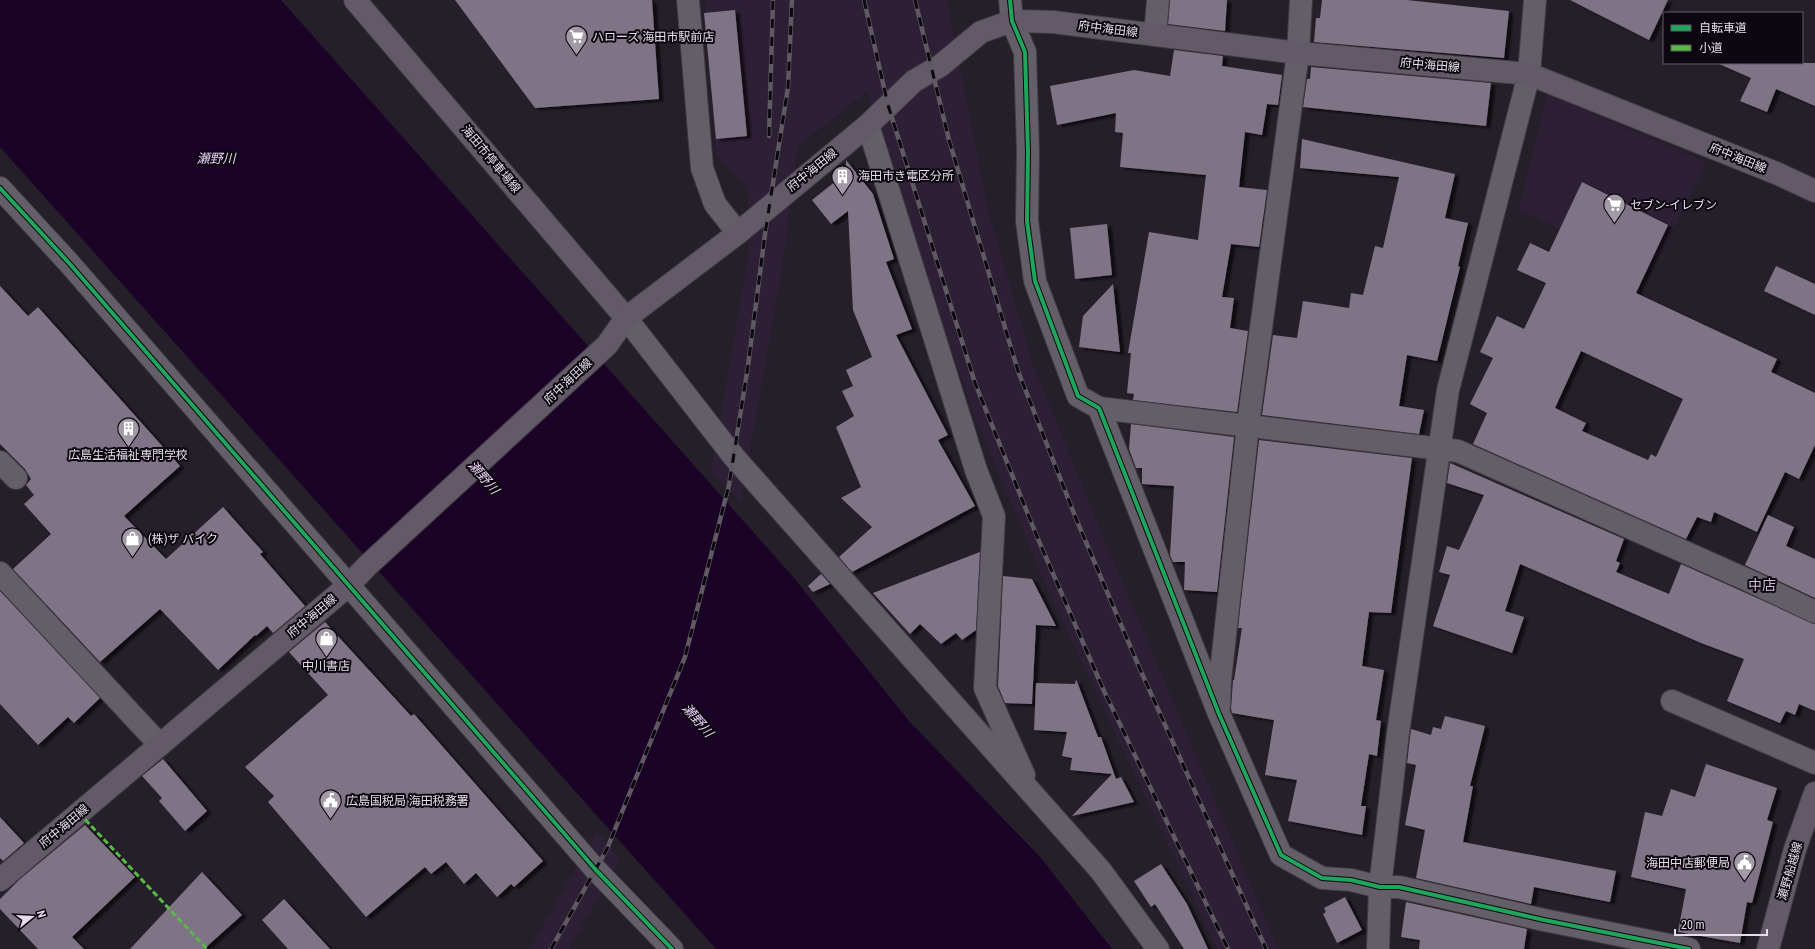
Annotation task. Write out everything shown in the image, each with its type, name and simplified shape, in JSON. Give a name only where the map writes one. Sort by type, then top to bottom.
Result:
[{"type":"main road","name":"海田市停車場線","points":[[355,0],[626,318]]},
{"type":"main road","name":"府中海田線","points":[[0,880],[349,585],[367,566],[607,345],[626,318],[738,233],[868,125],[914,82],[940,66],[1010,10],[1053,22],[1298,54],[1529,74],[1776,173],[1815,192]]},
{"type":"main road","name":"瀬野船越線","points":[[1768,949],[1795,849],[1815,794]]},
{"type":"street","points":[[688,0],[702,168],[715,204],[738,233]]},
{"type":"street","points":[[1155,35],[1158,0]]},
{"type":"street","points":[[1219,714],[1220,681],[1248,425],[1298,54],[1301,0]]},
{"type":"street","points":[[1378,949],[1380,887],[1398,733],[1448,390],[1529,74],[1535,0]]},
{"type":"street","points":[[1010,10],[1025,52],[1028,152],[1027,221],[1035,281],[1078,396],[1099,408],[1458,451],[1815,612]]},
{"type":"street","points":[[868,125],[976,470],[994,516],[985,688],[1033,795]]},
{"type":"street","points":[[0,188],[69,263],[595,869],[672,949]]},
{"type":"street","points":[[626,318],[734,457],[1101,871],[1158,949]]},
{"type":"street","points":[[1099,408],[1219,714],[1281,855],[1322,878],[1351,880],[1380,887],[1399,887],[1544,920],[1689,949]]},
{"type":"street","points":[[0,462],[16,478]]},
{"type":"street","points":[[0,573],[160,745]]},
{"type":"street","points":[[1672,701],[1815,763]]},
{"type":"shaded area","points":[[705,0],[947,0],[988,210],[1033,364],[1095,517],[1278,949],[1217,949],[1045,584],[973,412],[916,249],[867,92],[798,146],[782,271],[741,501],[711,473],[748,256],[748,188],[716,155]]},
{"type":"shaded area","points":[[1547,94],[1706,162],[1653,272],[1519,210]]},
{"type":"shaded area","points":[[597,831],[620,860],[569,949],[530,949]]},
{"type":"water","name":"瀬野川","points":[[0,0],[281,0],[794,578],[909,721],[1041,858],[1112,949],[716,949],[0,147]]},
{"type":"building","name":"ハローズ 海田市駅前店","points":[[455,0],[652,0],[659,99],[535,108]]},
{"type":"building","points":[[1170,0],[1227,0],[1225,31],[1168,24]]},
{"type":"building","points":[[1322,0],[1407,0],[1509,11],[1504,58],[1314,42],[1316,18],[1320,18]]},
{"type":"building","points":[[1570,0],[1668,0],[1649,40]]},
{"type":"building","points":[[735,10],[747,136],[716,139],[704,13]]},
{"type":"building","points":[[1174,50],[1223,56],[1222,66],[1282,75],[1278,105],[1267,104],[1262,135],[1245,132],[1239,187],[1267,190],[1259,247],[1231,244],[1222,297],[1234,298],[1230,328],[1248,331],[1237,412],[1133,400],[1134,394],[1127,393],[1131,353],[1128,353],[1149,232],[1198,240],[1206,175],[1120,167],[1123,133],[1115,132],[1116,113],[1057,125],[1050,86],[1134,70],[1170,76]]},
{"type":"building","points":[[1815,63],[1815,106],[1776,89],[1767,112],[1740,101],[1751,78],[1719,64]]},
{"type":"building","points":[[1311,67],[1491,83],[1486,126],[1303,107],[1307,79],[1310,79]]},
{"type":"building","points":[[1302,139],[1455,174],[1445,218],[1468,223],[1458,266],[1460,267],[1437,361],[1407,355],[1399,406],[1424,410],[1419,434],[1262,415],[1273,335],[1297,338],[1303,301],[1349,308],[1351,293],[1363,295],[1375,246],[1383,248],[1399,177],[1300,168]]},
{"type":"building","points":[[846,160],[873,194],[894,259],[886,262],[912,329],[896,335],[948,435],[938,440],[975,506],[852,572],[839,557],[872,527],[841,498],[861,487],[836,427],[854,416],[842,391],[853,386],[846,370],[872,357],[853,310],[848,211],[831,224],[812,200],[846,173]]},
{"type":"building","points":[[1582,182],[1668,225],[1636,293],[1777,359],[1771,372],[1815,393],[1815,445],[1799,479],[1785,472],[1757,532],[1714,512],[1711,522],[1697,517],[1686,539],[1473,444],[1487,413],[1470,404],[1493,358],[1480,352],[1497,316],[1524,329],[1546,283],[1517,270],[1530,243],[1549,252]],"holes":[[[1581,351],[1683,399],[1656,457],[1651,454],[1648,460],[1582,431],[1586,423],[1555,408]]]},
{"type":"building","points":[[1107,224],[1112,275],[1075,279],[1070,228]]},
{"type":"building","points":[[1776,266],[1815,284],[1815,315],[1764,291]]},
{"type":"building","points":[[1113,284],[1120,352],[1079,347],[1083,316]]},
{"type":"building","points":[[0,286],[28,316],[38,307],[180,466],[124,516],[166,559],[223,507],[263,552],[260,554],[305,606],[273,633],[267,626],[256,636],[255,635],[218,670],[160,609],[100,662],[13,569],[51,534],[24,504],[34,495],[26,485],[31,479],[25,469],[0,444]]},
{"type":"building","points":[[1131,424],[1234,437],[1217,592],[1184,590],[1185,562],[1173,562],[1170,555],[1174,486],[1142,484],[1142,468],[1136,468],[1129,449]]},
{"type":"building","points":[[1259,440],[1412,458],[1391,613],[1369,612],[1362,666],[1384,670],[1376,720],[1381,721],[1377,756],[1369,754],[1361,806],[1366,806],[1362,835],[1288,821],[1297,780],[1265,775],[1274,720],[1232,713],[1233,680],[1242,628],[1238,628]]},
{"type":"building","points":[[1450,463],[1624,539],[1616,561],[1620,563],[1616,572],[1669,594],[1681,564],[1815,624],[1815,711],[1799,704],[1795,715],[1786,711],[1780,723],[1727,701],[1744,659],[1701,643],[1520,564],[1505,611],[1524,617],[1512,653],[1433,626],[1450,575],[1439,572],[1447,546],[1459,550],[1484,495],[1447,483]]},
{"type":"building","points":[[1768,515],[1794,527],[1786,546],[1815,559],[1815,598],[1745,565]]},
{"type":"building","points":[[980,552],[976,630],[962,640],[956,633],[941,644],[920,624],[910,634],[873,593]]},
{"type":"building","points":[[821,574],[830,584],[813,592],[808,586]]},
{"type":"building","points":[[1003,576],[1032,579],[1056,626],[1036,625],[1032,704],[1005,703],[998,686]]},
{"type":"building","points":[[0,591],[100,698],[74,723],[68,717],[38,745],[0,704]]},
{"type":"building","points":[[325,622],[411,716],[414,714],[543,861],[514,887],[511,884],[497,897],[476,873],[464,884],[446,862],[431,874],[425,867],[366,917],[268,802],[274,796],[245,767],[328,695],[289,652]]},
{"type":"building","points":[[1076,679],[1098,737],[1101,737],[1116,779],[1121,777],[1134,802],[1072,816],[1112,774],[1070,770],[1072,758],[1062,756],[1067,732],[1034,730],[1036,683],[1075,684]]},
{"type":"building","points":[[1445,716],[1485,726],[1470,786],[1473,786],[1463,842],[1616,871],[1610,902],[1534,887],[1531,904],[1416,878],[1425,830],[1405,825],[1416,765],[1407,763],[1411,729],[1431,735],[1433,727],[1441,729]]},
{"type":"building","points":[[163,759],[207,811],[185,831],[159,801],[162,798],[142,776]]},
{"type":"building","points":[[1706,764],[1777,788],[1767,820],[1773,822],[1752,903],[1747,902],[1740,943],[1678,932],[1686,889],[1631,877],[1645,812],[1662,816],[1671,789],[1695,797]]},
{"type":"building","points":[[0,817],[24,843],[3,861],[0,858]]},
{"type":"building","points":[[85,825],[135,877],[72,937],[84,949],[38,949],[0,909],[0,899],[20,879]]},
{"type":"building","points":[[1161,864],[1187,904],[1208,949],[1184,949],[1155,904],[1151,907],[1134,881]]},
{"type":"building","points":[[202,872],[242,915],[204,949],[130,949]]},
{"type":"building","points":[[1345,897],[1362,930],[1337,943],[1323,914],[1326,912],[1324,908]]},
{"type":"building","points":[[284,899],[330,949],[288,949],[262,920]]},
{"type":"building","points":[[1406,902],[1527,929],[1524,949],[1419,949],[1420,940],[1401,937]]},
{"type":"railway","points":[[769,136],[773,0]]},
{"type":"railway","points":[[551,949],[607,849],[685,657],[729,485],[748,366],[765,234],[788,87],[792,0]]},
{"type":"railway","points":[[864,0],[888,105],[975,383],[1038,539],[1104,691],[1228,949]]},
{"type":"railway","points":[[915,0],[949,140],[1018,371],[1077,521],[1139,667],[1266,949]]},
{"type":"marked path","points":[[79,813],[207,949]]},
{"type":"cycle path","points":[[1010,0],[1012,21],[1025,52],[1028,152],[1027,221],[1035,281],[1078,396],[1099,408],[1219,714],[1281,855],[1322,878],[1351,880],[1380,887],[1399,887],[1544,920],[1689,949]]},
{"type":"cycle path","points":[[0,188],[69,263],[595,869],[672,949]]},
{"type":"place","name":"ハローズ 海田市駅前店","points":[[577,56]]},
{"type":"place","name":"海田市き電区分所","points":[[842,196]]},
{"type":"place","name":"セブン-イレブン","points":[[1615,224]]},
{"type":"place","name":"広島生活福祉専門学校","points":[[128,448]]},
{"type":"place","name":"(株)ザ バイク","points":[[132,558]]},
{"type":"place","name":"中川書店","points":[[326,658]]},
{"type":"place","name":"広島国税局 海田税務署","points":[[330,820]]},
{"type":"place","name":"海田中店郵便局","points":[[1745,882]]},
{"type":"district","name":"中店","points":[[1762,585]]}]
